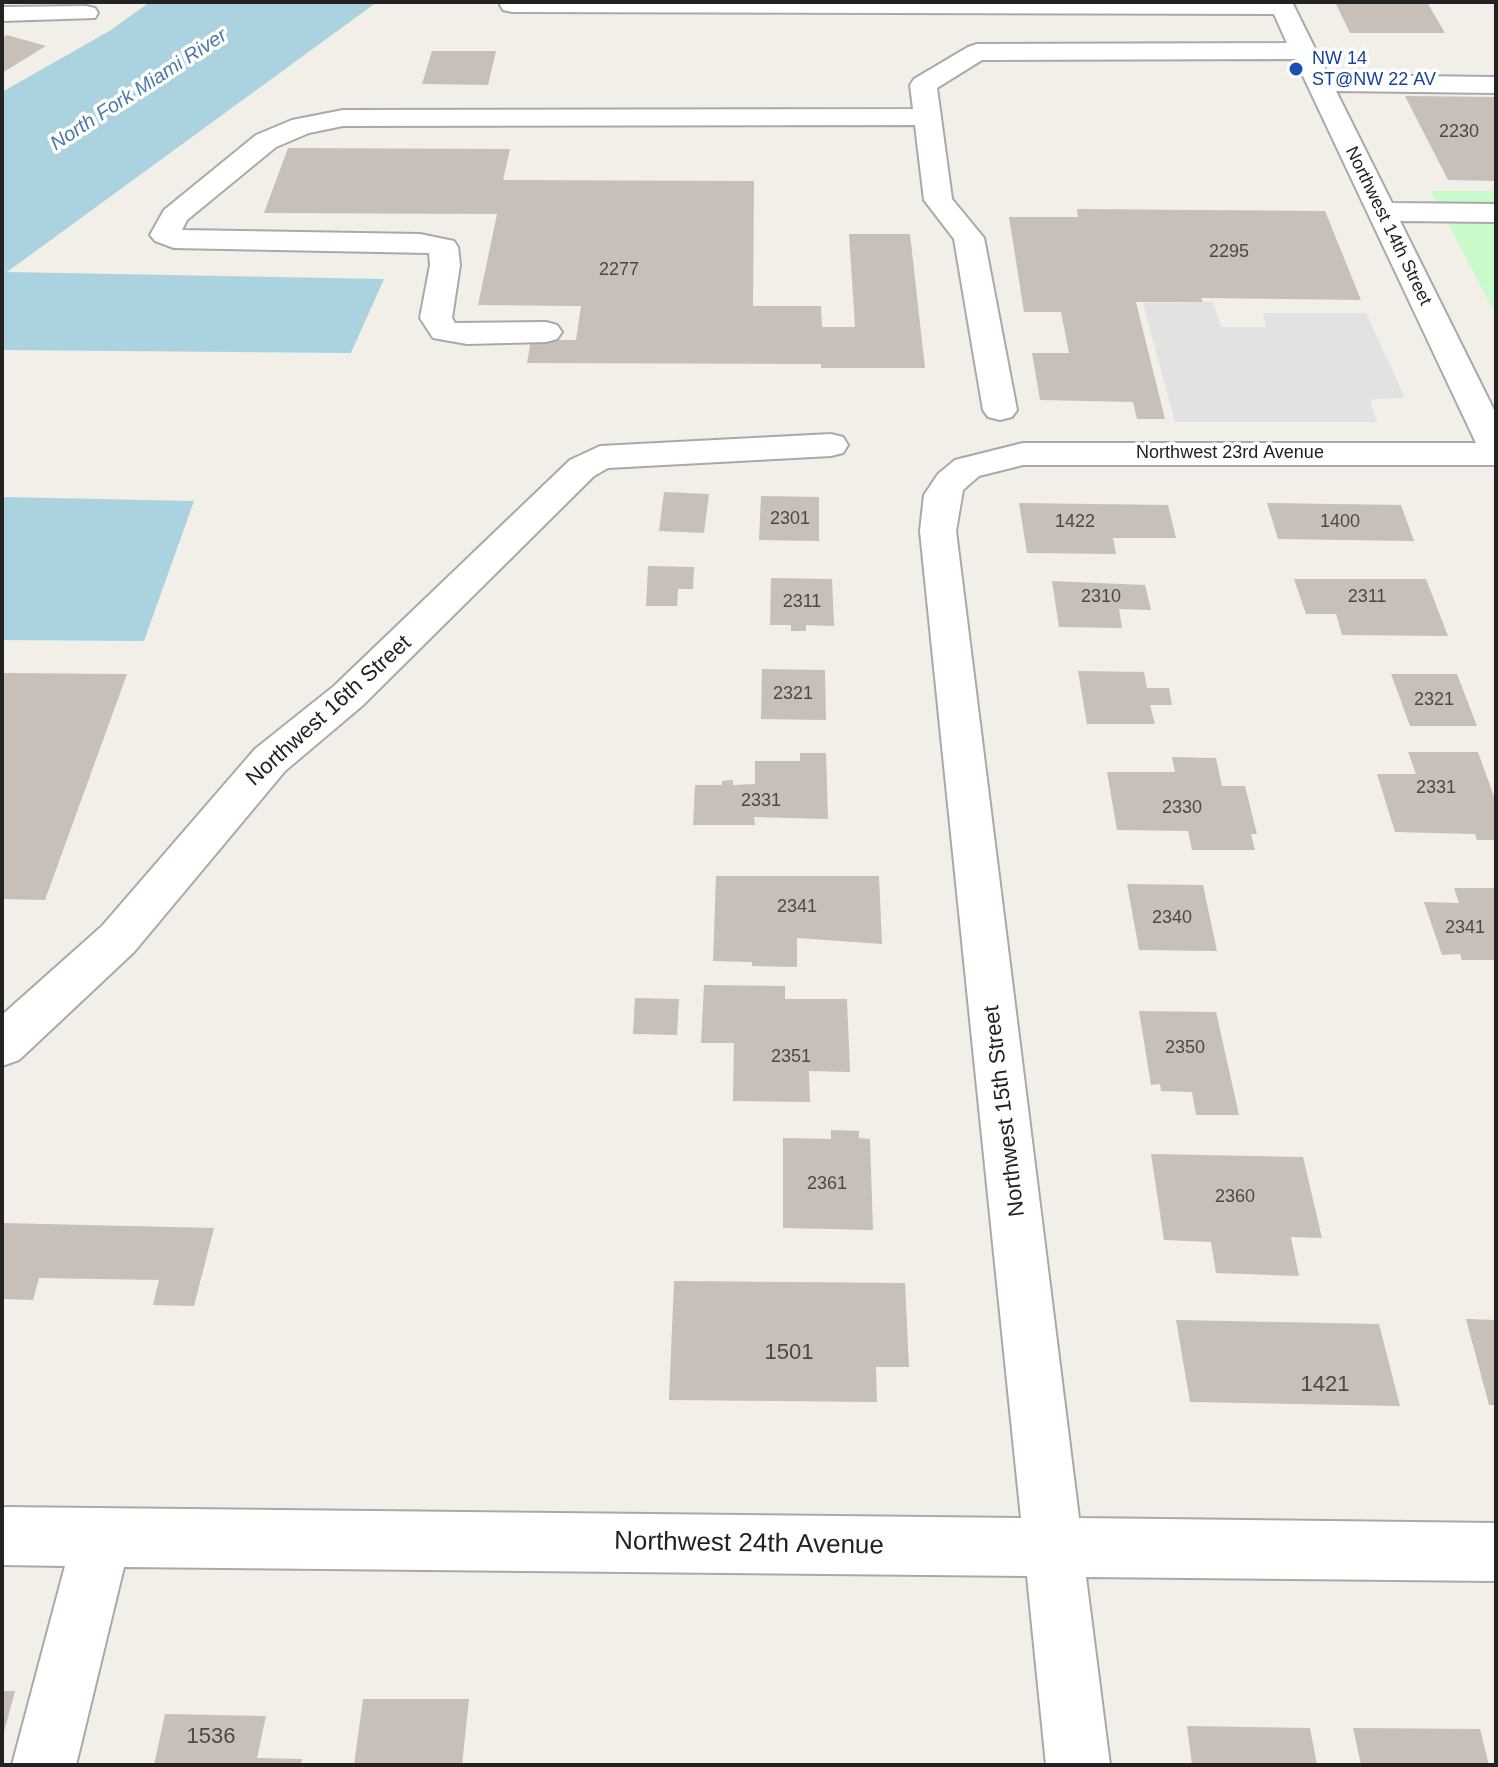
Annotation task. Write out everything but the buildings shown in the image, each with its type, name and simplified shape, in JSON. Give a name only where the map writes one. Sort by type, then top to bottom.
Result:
[{"type":"street","points":[[512,5],[1282,5]]},
{"type":"street","name":"Northwest 14th Street","points":[[1282,5],[1382,212],[1485,405],[1496,451]]},
{"type":"street","points":[[2,14],[86,13]]},
{"type":"street","points":[[1000,410],[969,238],[938,200],[923,85],[977,52],[1304,51]]},
{"type":"street","points":[[1319,83],[1496,85]]},
{"type":"street","points":[[546,332],[467,334],[444,331],[436,318],[445,265],[443,247],[420,243],[187,240],[165,235],[174,216],[266,141],[302,126],[343,118],[927,117]]},
{"type":"street","points":[[1382,212],[1496,213]]},
{"type":"street","name":"Northwest 16th Street","points":[[2,1045],[139,916],[223,811],[270,760],[348,696],[494,558],[565,483],[600,457],[831,445]]},
{"type":"street","name":"Northwest 23rd Avenue","points":[[967,468],[992,460],[1051,453],[1496,451]]},
{"type":"street","name":"Northwest 15th Street","points":[[967,468],[950,482],[942,495],[938,531],[1078,1765]]},
{"type":"street","name":"Northwest 24th Avenue","points":[[2,1536],[1496,1552]]},
{"type":"street","points":[[44,1765],[102,1536]]},
{"type":"green space","points":[[1431,191],[1496,191],[1496,315]]},
{"type":"shaded area","points":[[1213,302],[1221,327],[1266,327],[1263,313],[1366,313],[1405,398],[1373,399],[1371,404],[1377,422],[1175,422],[1143,303]]},
{"type":"water","name":"North Fork Miami River","points":[[150,2],[377,2],[7,272],[384,279],[351,353],[2,350],[2,92],[111,30]]},
{"type":"water","points":[[2,497],[194,501],[144,641],[2,640]]},
{"type":"place","name":"NW 14 ST@NW 22 AV","points":[[1296,69]]}]
